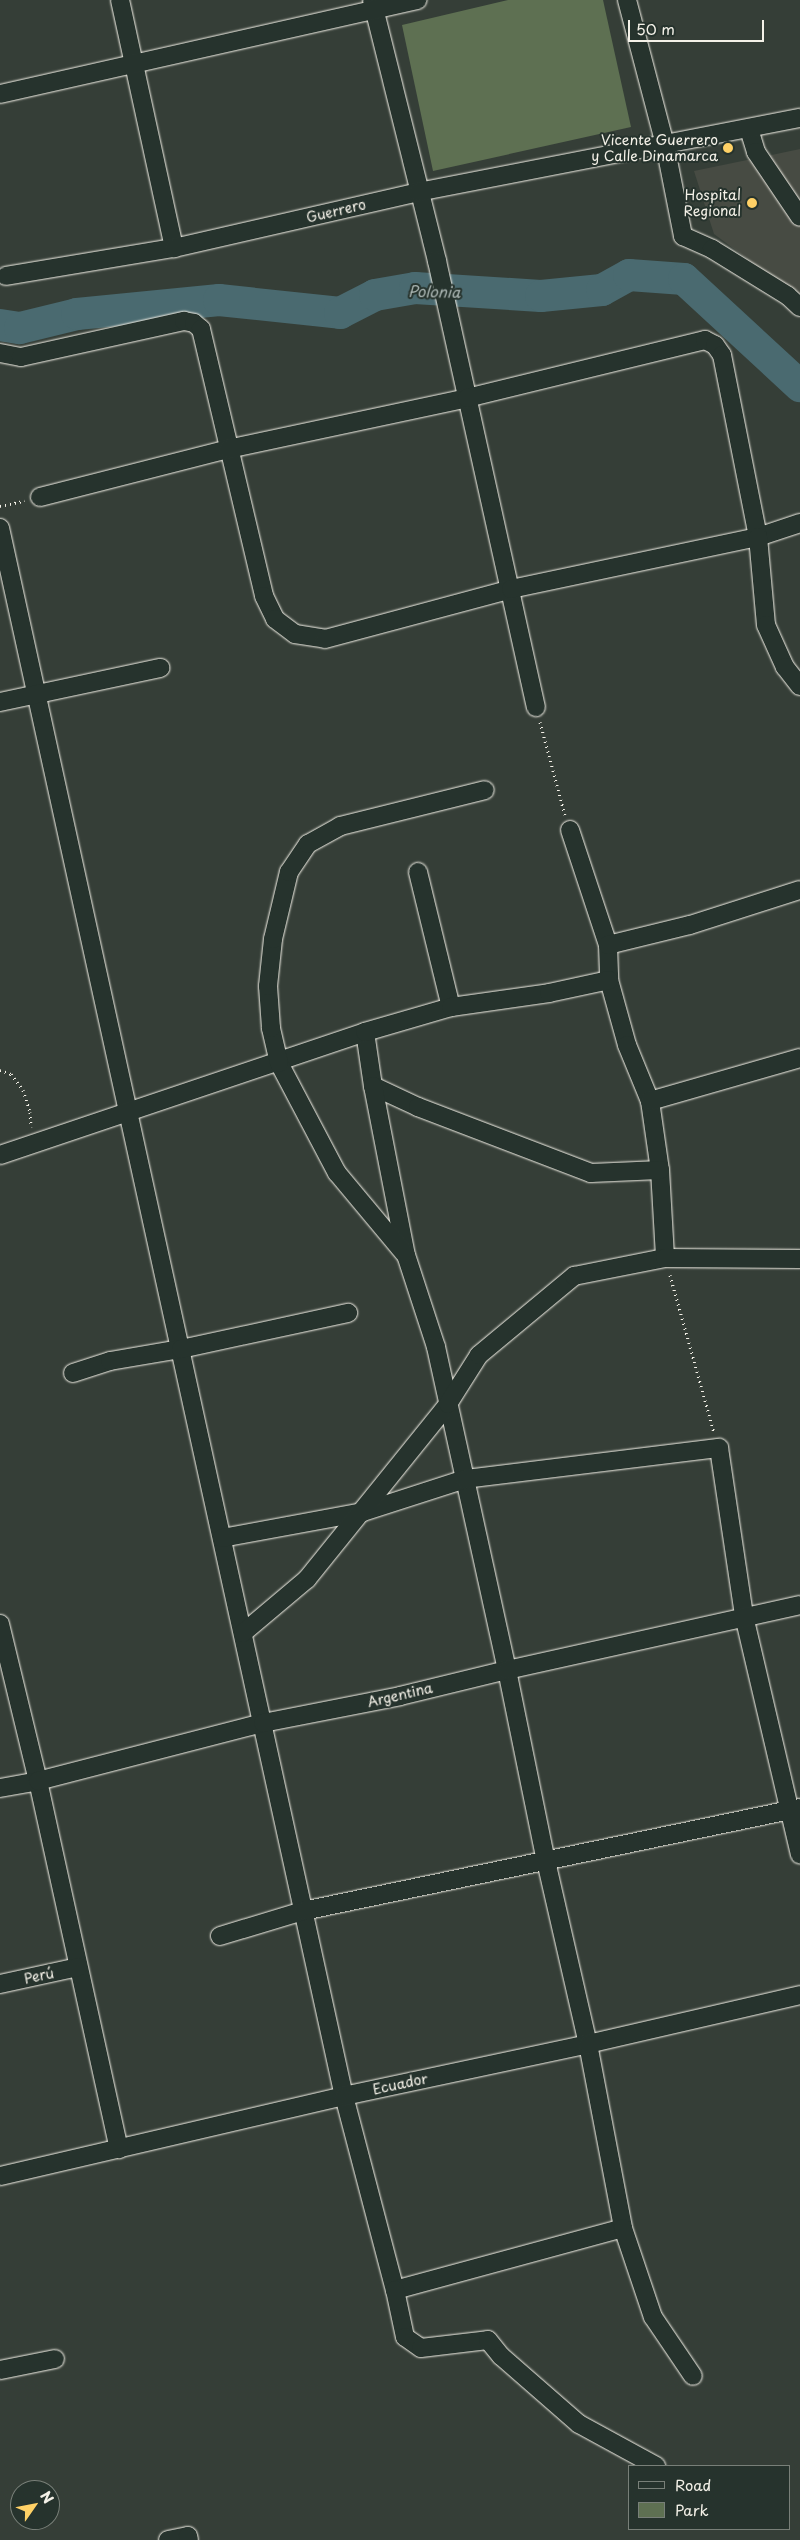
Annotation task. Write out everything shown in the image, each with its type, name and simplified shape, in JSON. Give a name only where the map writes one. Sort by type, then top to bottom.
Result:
[{"type":"street","points":[[120,0],[174,248]]},
{"type":"street","points":[[0,94],[373,5],[418,0]]},
{"type":"street","points":[[627,0],[665,145],[683,236],[712,249],[788,296],[800,307]]},
{"type":"street","points":[[373,5],[418,192],[437,261],[450,328],[512,589],[536,707]]},
{"type":"street","name":"Guerrero","points":[[6,276],[174,248],[418,192],[748,130],[800,118]]},
{"type":"street","points":[[748,130],[756,152],[800,216]]},
{"type":"street","points":[[0,353],[21,357],[184,320],[194,323],[201,329],[264,596],[275,619],[295,634],[325,638],[512,589],[758,537],[800,523]]},
{"type":"street","points":[[40,497],[228,449],[467,398],[705,340],[715,345],[722,355],[758,537],[766,626],[785,667],[800,686]]},
{"type":"street","points":[[0,528],[38,694],[344,2096],[395,2290],[405,2337],[420,2348],[488,2340],[501,2356],[579,2424],[654,2465]]},
{"type":"street","points":[[0,702],[160,668]]},
{"type":"street","points":[[406,1255],[337,1173],[279,1063],[272,1028],[268,986],[273,939],[289,872],[308,844],[340,826],[485,790]]},
{"type":"street","points":[[570,830],[608,945],[609,980],[627,1045],[650,1101],[660,1170],[665,1258]]},
{"type":"street","points":[[418,872],[451,1007]]},
{"type":"street","points":[[608,945],[690,924],[800,890]]},
{"type":"street","points":[[0,1155],[279,1063],[365,1032],[451,1007],[549,993],[609,980]]},
{"type":"street","points":[[365,1032],[373,1086],[406,1255],[436,1347],[507,1670],[546,1861],[588,2044],[623,2228],[653,2317],[693,2376]]},
{"type":"street","points":[[650,1101],[800,1058]]},
{"type":"street","points":[[373,1086],[418,1107],[591,1173],[660,1170]]},
{"type":"street","points":[[243,1634],[307,1580],[448,1404],[479,1355],[574,1276],[665,1258],[800,1259]]},
{"type":"street","points":[[73,1373],[110,1361],[180,1349],[348,1313]]},
{"type":"street","points":[[222,1538],[363,1512],[465,1479],[718,1448],[744,1616],[795,1810],[800,1855]]},
{"type":"street","name":"Argentina","points":[[0,1788],[38,1781],[262,1723],[400,1696],[800,1604]]},
{"type":"street","points":[[0,1624],[38,1781],[119,2148]]},
{"type":"street","points":[[220,1936],[304,1911],[795,1810]]},
{"type":"street","name":"Perú","points":[[0,1984],[78,1967]]},
{"type":"street","name":"Ecuador","points":[[0,2176],[344,2096],[588,2044],[800,1995]]},
{"type":"street","points":[[395,2290],[623,2228]]},
{"type":"street","points":[[0,2370],[55,2359]]},
{"type":"street","points":[[168,2540],[188,2536],[190,2540]]},
{"type":"path","points":[[0,506],[40,497]]},
{"type":"path","points":[[536,707],[570,830]]},
{"type":"path","points":[[0,1070],[11,1074],[23,1090],[30,1112],[32,1143]]},
{"type":"path","points":[[665,1258],[718,1448]]},
{"type":"shaded area","name":"Hospital Regional","points":[[800,149],[800,298],[714,234],[694,171]]},
{"type":"green space","points":[[508,0],[603,0],[631,127],[433,171],[402,25]]},
{"type":"waterway","name":"Polonia","points":[[0,325],[20,328],[77,314],[219,300],[340,313],[375,295],[415,288],[541,296],[602,290],[629,275],[684,279],[800,386]]},
{"type":"place","name":"Vicente Guerrero y Calle Dinamarca","points":[[728,148]]},
{"type":"place","name":"Hospital Regional","points":[[752,203]]}]
